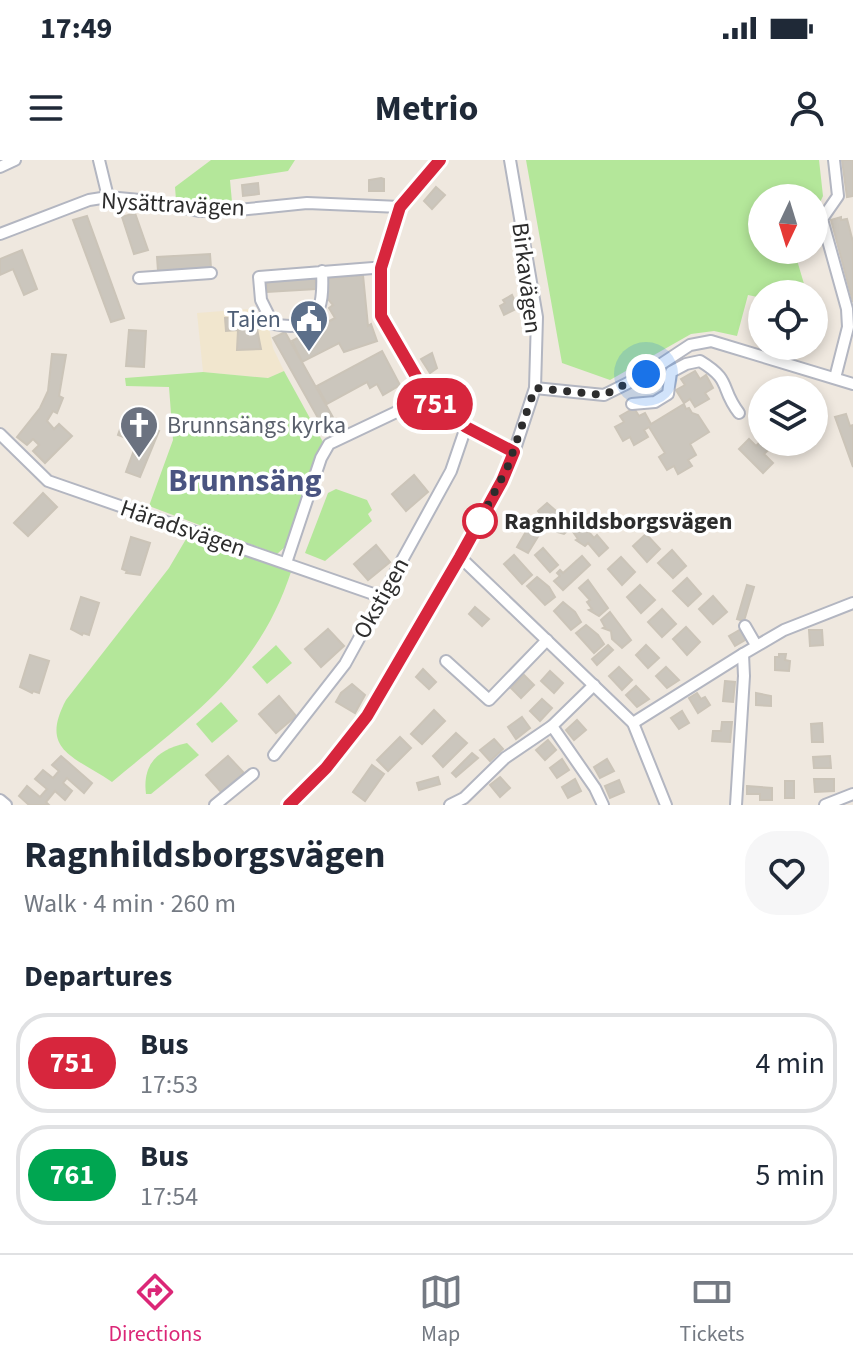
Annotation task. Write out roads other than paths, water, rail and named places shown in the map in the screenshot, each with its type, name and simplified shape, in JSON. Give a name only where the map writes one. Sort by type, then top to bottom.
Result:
[{"type":"street","points":[[0,167],[13,160]]},
{"type":"street","points":[[99,160],[108,197]]},
{"type":"street","points":[[440,160],[400,207],[381,268],[381,316],[428,397],[466,427],[514,452]]},
{"type":"street","name":"Birkavägen","points":[[289,805],[326,768],[367,716],[460,557],[502,481],[514,452],[535,388],[537,317],[510,160]]},
{"type":"street","points":[[834,160],[838,196],[822,219],[847,309],[848,327],[835,378]]},
{"type":"street","name":"Nysättravägen","points":[[0,234],[89,200],[108,197],[150,201],[199,211],[307,203],[400,207]]},
{"type":"street","points":[[322,271],[321,308],[310,323],[292,328],[273,324],[261,300],[259,277],[322,271],[381,268]]},
{"type":"street","points":[[139,278],[211,273]]},
{"type":"street","points":[[535,388],[604,395],[646,374],[690,345],[711,341],[853,384]]},
{"type":"street","points":[[632,404],[655,402],[668,394],[671,372],[700,361],[718,372],[727,386],[730,401],[739,413]]},
{"type":"street","points":[[286,563],[321,458],[329,444],[428,397]]},
{"type":"street","name":"Okstigen","points":[[274,755],[345,664],[451,471],[466,427]]},
{"type":"street","name":"Häradsvägen","points":[[0,434],[48,481],[382,597]]},
{"type":"street","points":[[460,557],[633,723],[666,805]]},
{"type":"street","points":[[633,723],[756,645],[784,630],[853,603]]},
{"type":"street","points":[[745,626],[756,645]]},
{"type":"street","points":[[446,661],[489,700],[547,640]]},
{"type":"street","points":[[736,805],[743,654]]},
{"type":"street","points":[[450,805],[464,798],[505,758],[552,726],[594,685]]},
{"type":"street","points":[[552,726],[595,788],[603,805]]},
{"type":"street","points":[[215,805],[253,774]]},
{"type":"street","points":[[825,805],[851,798]]},
{"type":"street","points":[[0,800],[6,805]]},
{"type":"place","name":"Tajen","points":[[309,353]]},
{"type":"place","name":"Brunnsängs kyrka","points":[[139,459]]},
{"type":"place","name":"Ragnhildsborgsvägen","points":[[480,521]]},
{"type":"district","name":"Brunnsäng","points":[[245,480]]}]
